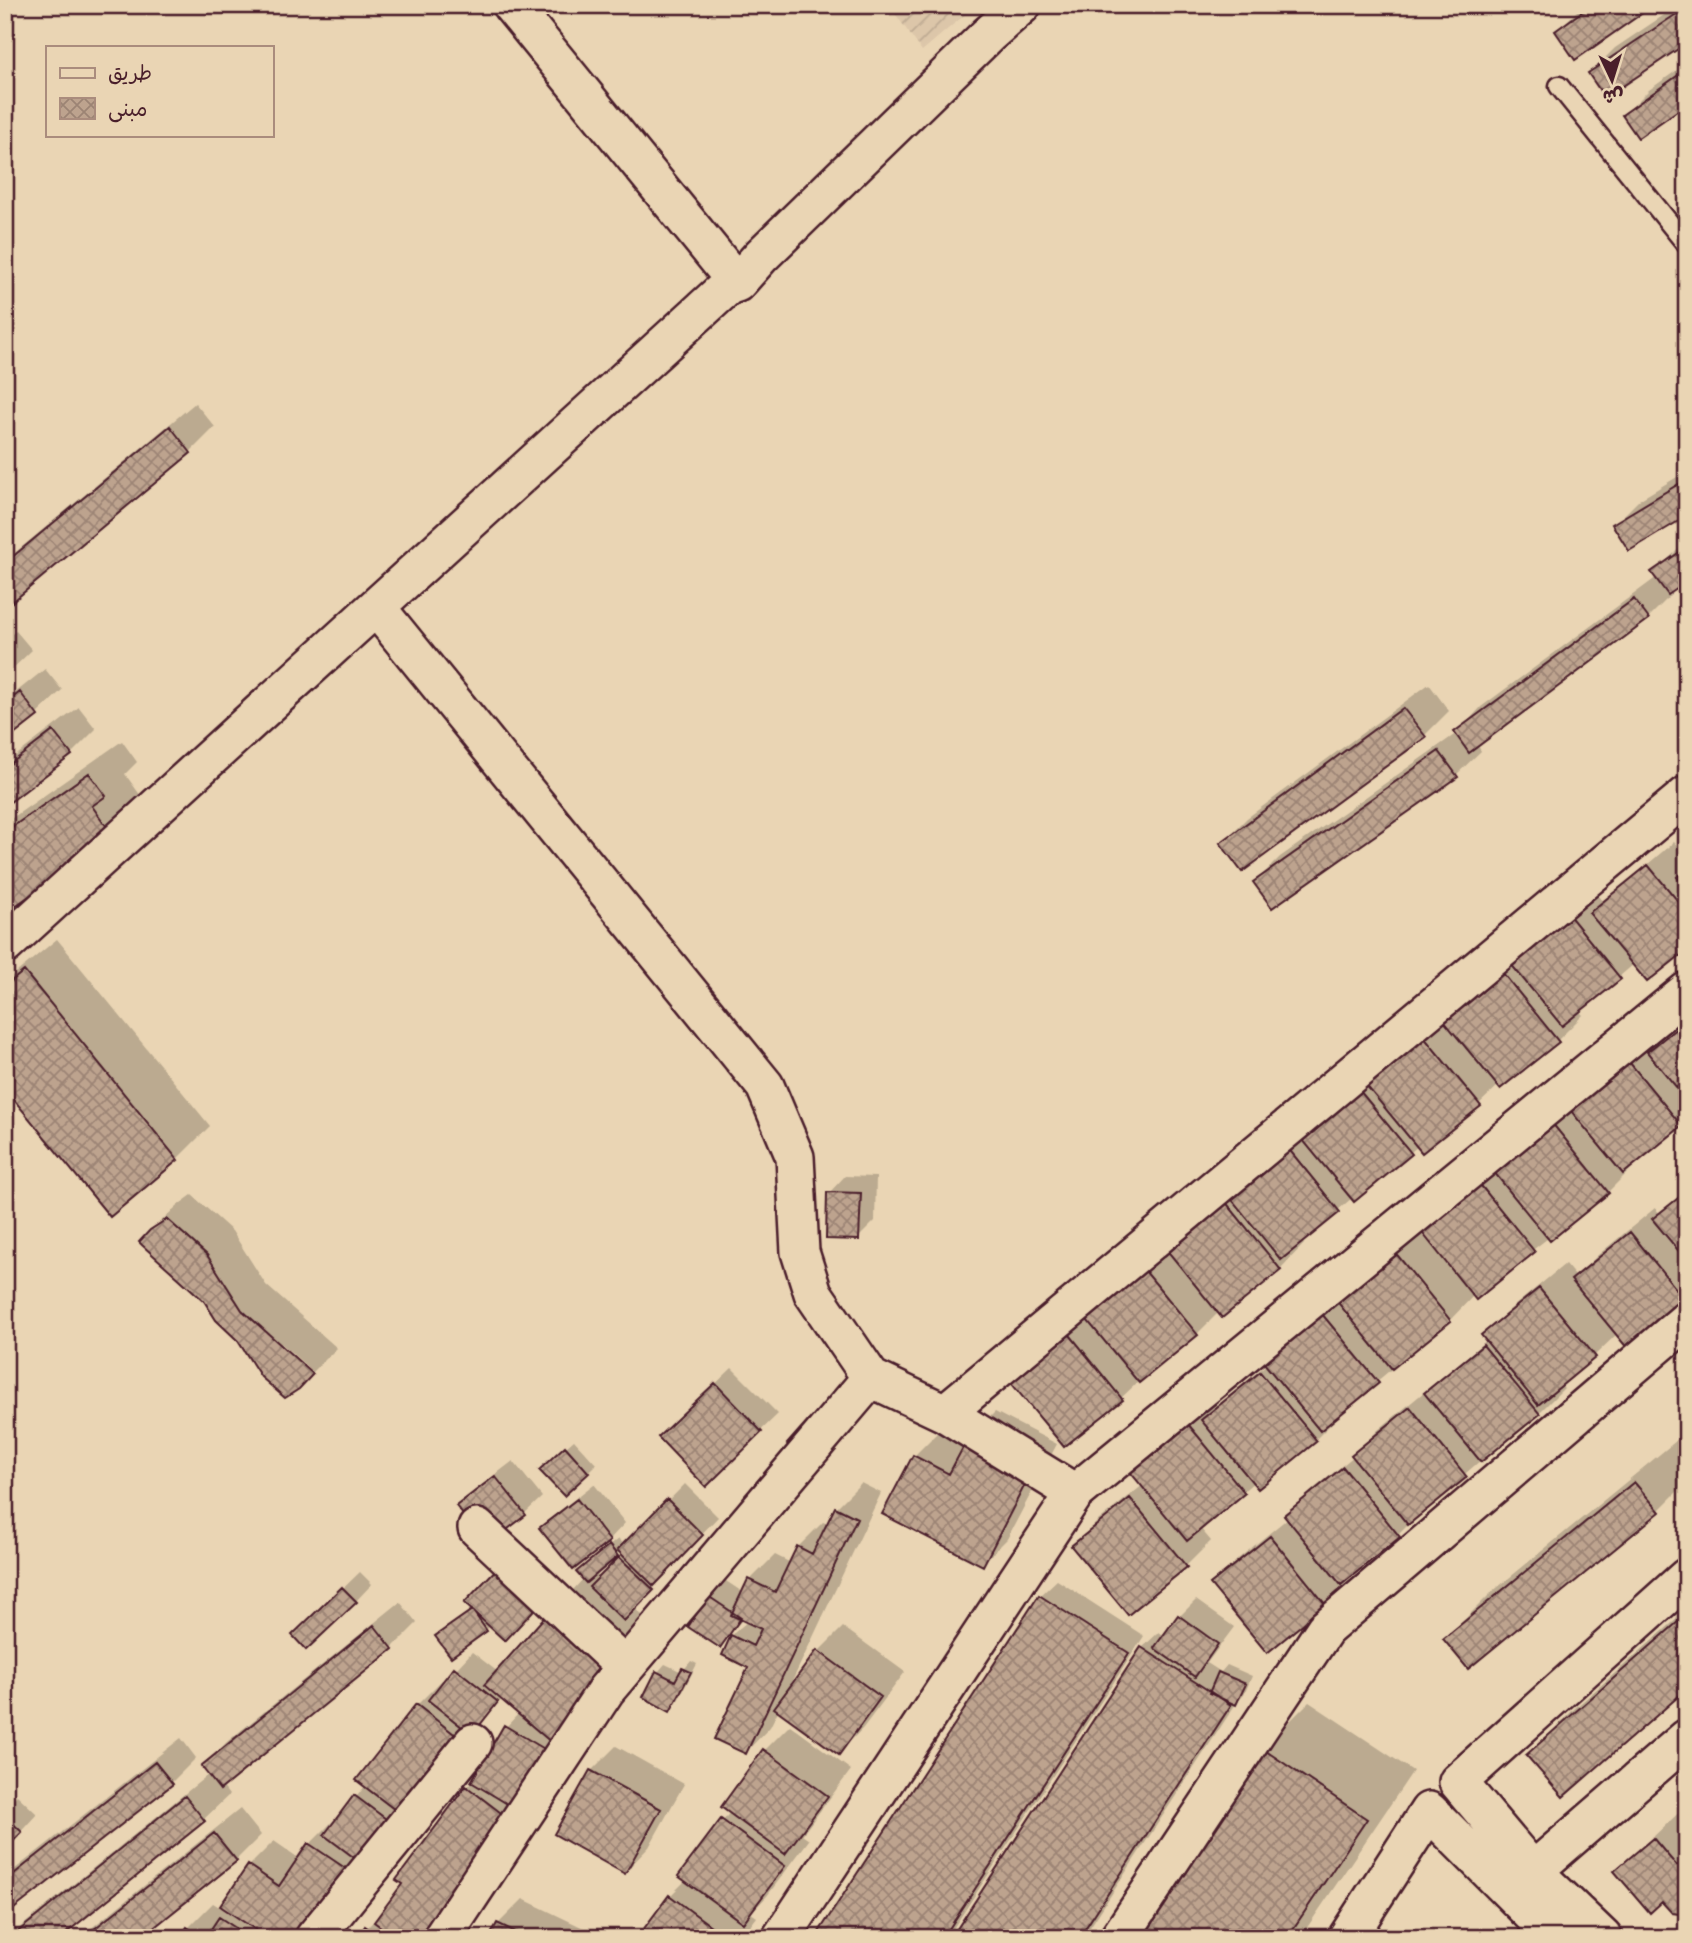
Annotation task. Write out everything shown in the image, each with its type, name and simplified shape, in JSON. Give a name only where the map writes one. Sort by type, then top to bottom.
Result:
[{"type":"street","points":[[511,5],[737,283]]},
{"type":"street","points":[[5,945],[720,293],[737,283],[761,256],[1022,5]]},
{"type":"street","points":[[376,607],[765,1086],[795,1157],[800,1252],[813,1293],[871,1378],[945,1413],[1074,1493]]},
{"type":"street","points":[[945,1413],[1687,796]]},
{"type":"street","points":[[781,1938],[1074,1493],[1687,991]]},
{"type":"street","points":[[1119,1938],[1325,1629],[1687,1320]]},
{"type":"street","points":[[442,1938],[606,1690],[871,1378]]},
{"type":"street","points":[[477,1528],[625,1667]]},
{"type":"street","points":[[1602,1938],[1533,1871],[1458,1782],[1687,1577]]},
{"type":"street","points":[[1533,1871],[1687,1738]]},
{"type":"street","points":[[314,1938],[472,1744]]},
{"type":"street","points":[[1346,1938],[1429,1811],[1556,1938]]},
{"type":"lane","points":[[1559,86],[1687,245]]},
{"type":"shaded area","points":[[889,5],[976,5],[922,51]]},
{"type":"building","points":[[1591,5],[1654,5],[1575,60],[1555,31]]},
{"type":"building","points":[[1687,7],[1687,43],[1605,98],[1588,73]]},
{"type":"building","points":[[1687,69],[1687,104],[1638,138],[1622,115]]},
{"type":"building","points":[[170,426],[191,453],[5,608],[5,563]]},
{"type":"building","points":[[1687,479],[1687,516],[1629,551],[1612,524]]},
{"type":"building","points":[[1687,547],[1687,582],[1668,595],[1651,572]]},
{"type":"building","points":[[1634,599],[1649,619],[1469,753],[1454,732]]},
{"type":"building","points":[[20,692],[38,716],[5,742],[5,704]]},
{"type":"building","points":[[1403,708],[1426,737],[1242,872],[1220,843]]},
{"type":"building","points":[[53,731],[72,755],[5,806],[5,768]]},
{"type":"building","points":[[1439,751],[1458,777],[1272,908],[1253,882]]},
{"type":"building","points":[[89,773],[106,796],[92,806],[114,837],[5,913],[5,832]]},
{"type":"building","points":[[1648,865],[1687,912],[1687,950],[1647,982],[1589,913]]},
{"type":"building","points":[[1687,870],[1687,889],[1677,877]]},
{"type":"building","points":[[1564,909],[1621,979],[1562,1026],[1505,957]]},
{"type":"building","points":[[24,971],[178,1160],[110,1217],[5,1089],[5,986]]},
{"type":"building","points":[[1502,972],[1559,1042],[1500,1089],[1443,1020]]},
{"type":"building","points":[[1687,1020],[1687,1100],[1647,1052]]},
{"type":"building","points":[[1423,1036],[1481,1106],[1422,1153],[1365,1084]]},
{"type":"building","points":[[1625,1057],[1682,1126],[1623,1174],[1566,1105]]},
{"type":"building","points":[[1355,1085],[1412,1154],[1354,1202],[1297,1133]]},
{"type":"building","points":[[1552,1123],[1609,1193],[1550,1241],[1493,1171]]},
{"type":"building","points":[[1283,1142],[1340,1212],[1281,1260],[1224,1190]]},
{"type":"building","points":[[1478,1182],[1535,1252],[1476,1300],[1420,1230]]},
{"type":"building","points":[[1687,1191],[1687,1261],[1652,1219]]},
{"type":"building","points":[[827,1192],[861,1193],[859,1240],[826,1239]]},
{"type":"building","points":[[1224,1200],[1281,1270],[1222,1318],[1165,1248]]},
{"type":"building","points":[[167,1219],[207,1255],[242,1310],[313,1374],[299,1389],[285,1398],[261,1377],[238,1341],[216,1320],[204,1301],[139,1242],[150,1230]]},
{"type":"building","points":[[1630,1232],[1686,1301],[1628,1349],[1571,1280]]},
{"type":"building","points":[[1394,1251],[1451,1321],[1392,1369],[1335,1299]]},
{"type":"building","points":[[1141,1266],[1198,1335],[1139,1383],[1082,1314]]},
{"type":"building","points":[[1539,1288],[1596,1357],[1538,1405],[1481,1335]]},
{"type":"building","points":[[1322,1314],[1379,1383],[1320,1431],[1263,1362]]},
{"type":"building","points":[[1066,1330],[1123,1400],[1064,1447],[1007,1378]]},
{"type":"building","points":[[1483,1345],[1540,1414],[1481,1462],[1424,1393]]},
{"type":"building","points":[[1260,1372],[1317,1441],[1258,1489],[1201,1420]]},
{"type":"building","points":[[715,1383],[762,1432],[706,1487],[658,1437]]},
{"type":"building","points":[[1410,1407],[1467,1477],[1408,1525],[1351,1455]]},
{"type":"building","points":[[810,1418],[821,1427],[797,1454],[787,1444]]},
{"type":"building","points":[[1188,1424],[1245,1493],[1187,1541],[1130,1472]]},
{"type":"building","points":[[969,1436],[1033,1469],[983,1566],[882,1514],[913,1455],[949,1474]]},
{"type":"building","points":[[565,1446],[589,1473],[564,1496],[539,1470]]},
{"type":"building","points":[[1343,1467],[1400,1537],[1341,1585],[1284,1515]]},
{"type":"building","points":[[495,1476],[526,1515],[487,1545],[456,1506]]},
{"type":"building","points":[[1634,1482],[1660,1512],[1468,1669],[1443,1639]]},
{"type":"building","points":[[1130,1498],[1187,1567],[1128,1615],[1071,1546]]},
{"type":"building","points":[[577,1499],[610,1541],[573,1570],[539,1528]]},
{"type":"building","points":[[667,1499],[703,1535],[654,1586],[617,1550]]},
{"type":"building","points":[[835,1507],[857,1518],[746,1754],[714,1739],[748,1668],[722,1655],[731,1635],[753,1646],[761,1629],[731,1615],[748,1579],[775,1592],[797,1546],[812,1554]]},
{"type":"building","points":[[1270,1536],[1326,1605],[1267,1653],[1210,1584]]},
{"type":"building","points":[[609,1545],[618,1556],[586,1583],[576,1572]]},
{"type":"building","points":[[619,1557],[654,1590],[624,1621],[589,1587]]},
{"type":"building","points":[[504,1561],[544,1599],[505,1641],[464,1603]]},
{"type":"building","points":[[342,1587],[357,1602],[306,1650],[292,1635]]},
{"type":"building","points":[[565,1594],[627,1648],[559,1749],[484,1685]]},
{"type":"building","points":[[1039,1595],[1129,1653],[943,1938],[815,1938]]},
{"type":"building","points":[[708,1596],[741,1618],[720,1648],[688,1627]]},
{"type":"building","points":[[472,1610],[487,1631],[451,1657],[435,1636]]},
{"type":"building","points":[[1687,1614],[1687,1689],[1563,1797],[1526,1755]]},
{"type":"building","points":[[1178,1615],[1218,1644],[1195,1677],[1154,1648]]},
{"type":"building","points":[[374,1625],[393,1649],[220,1790],[201,1766]]},
{"type":"building","points":[[1141,1647],[1231,1705],[1079,1938],[951,1938]]},
{"type":"building","points":[[817,1650],[881,1697],[839,1755],[774,1708]]},
{"type":"building","points":[[454,1667],[498,1702],[472,1735],[428,1700]]},
{"type":"building","points":[[682,1668],[691,1672],[670,1712],[643,1697],[656,1671],[675,1681]]},
{"type":"building","points":[[1218,1672],[1246,1684],[1236,1705],[1209,1693]]},
{"type":"building","points":[[416,1704],[463,1741],[403,1816],[356,1780]]},
{"type":"building","points":[[504,1725],[558,1757],[524,1814],[471,1782]]},
{"type":"building","points":[[1260,1747],[1367,1819],[1287,1938],[1132,1938]]},
{"type":"building","points":[[763,1749],[828,1796],[785,1854],[721,1807]]},
{"type":"building","points":[[155,1762],[173,1784],[5,1916],[5,1881]]},
{"type":"building","points":[[590,1770],[661,1809],[625,1874],[554,1834]]},
{"type":"building","points":[[466,1786],[509,1819],[439,1938],[396,1938],[374,1922],[402,1884],[396,1880]]},
{"type":"building","points":[[354,1795],[398,1828],[368,1868],[324,1835]]},
{"type":"building","points":[[185,1796],[205,1821],[60,1938],[10,1938]]},
{"type":"building","points":[[5,1816],[22,1832],[5,1850]]},
{"type":"building","points":[[721,1819],[785,1866],[743,1923],[678,1876]]},
{"type":"building","points":[[214,1833],[237,1861],[141,1938],[83,1938]]},
{"type":"building","points":[[1653,1838],[1676,1865],[1687,1866],[1687,1915],[1672,1913],[1662,1902],[1650,1913],[1614,1871]]},
{"type":"building","points":[[308,1843],[357,1876],[315,1938],[268,1938],[220,1906],[248,1865],[279,1886]]},
{"type":"building","points":[[669,1895],[727,1938],[637,1938]]},
{"type":"building","points":[[219,1917],[251,1938],[205,1938]]},
{"type":"building","points":[[497,1923],[528,1938],[489,1938]]},
{"type":"building","points":[[365,1926],[383,1938],[358,1938]]},
{"type":"building","points":[[187,1927],[204,1938],[180,1938]]}]
